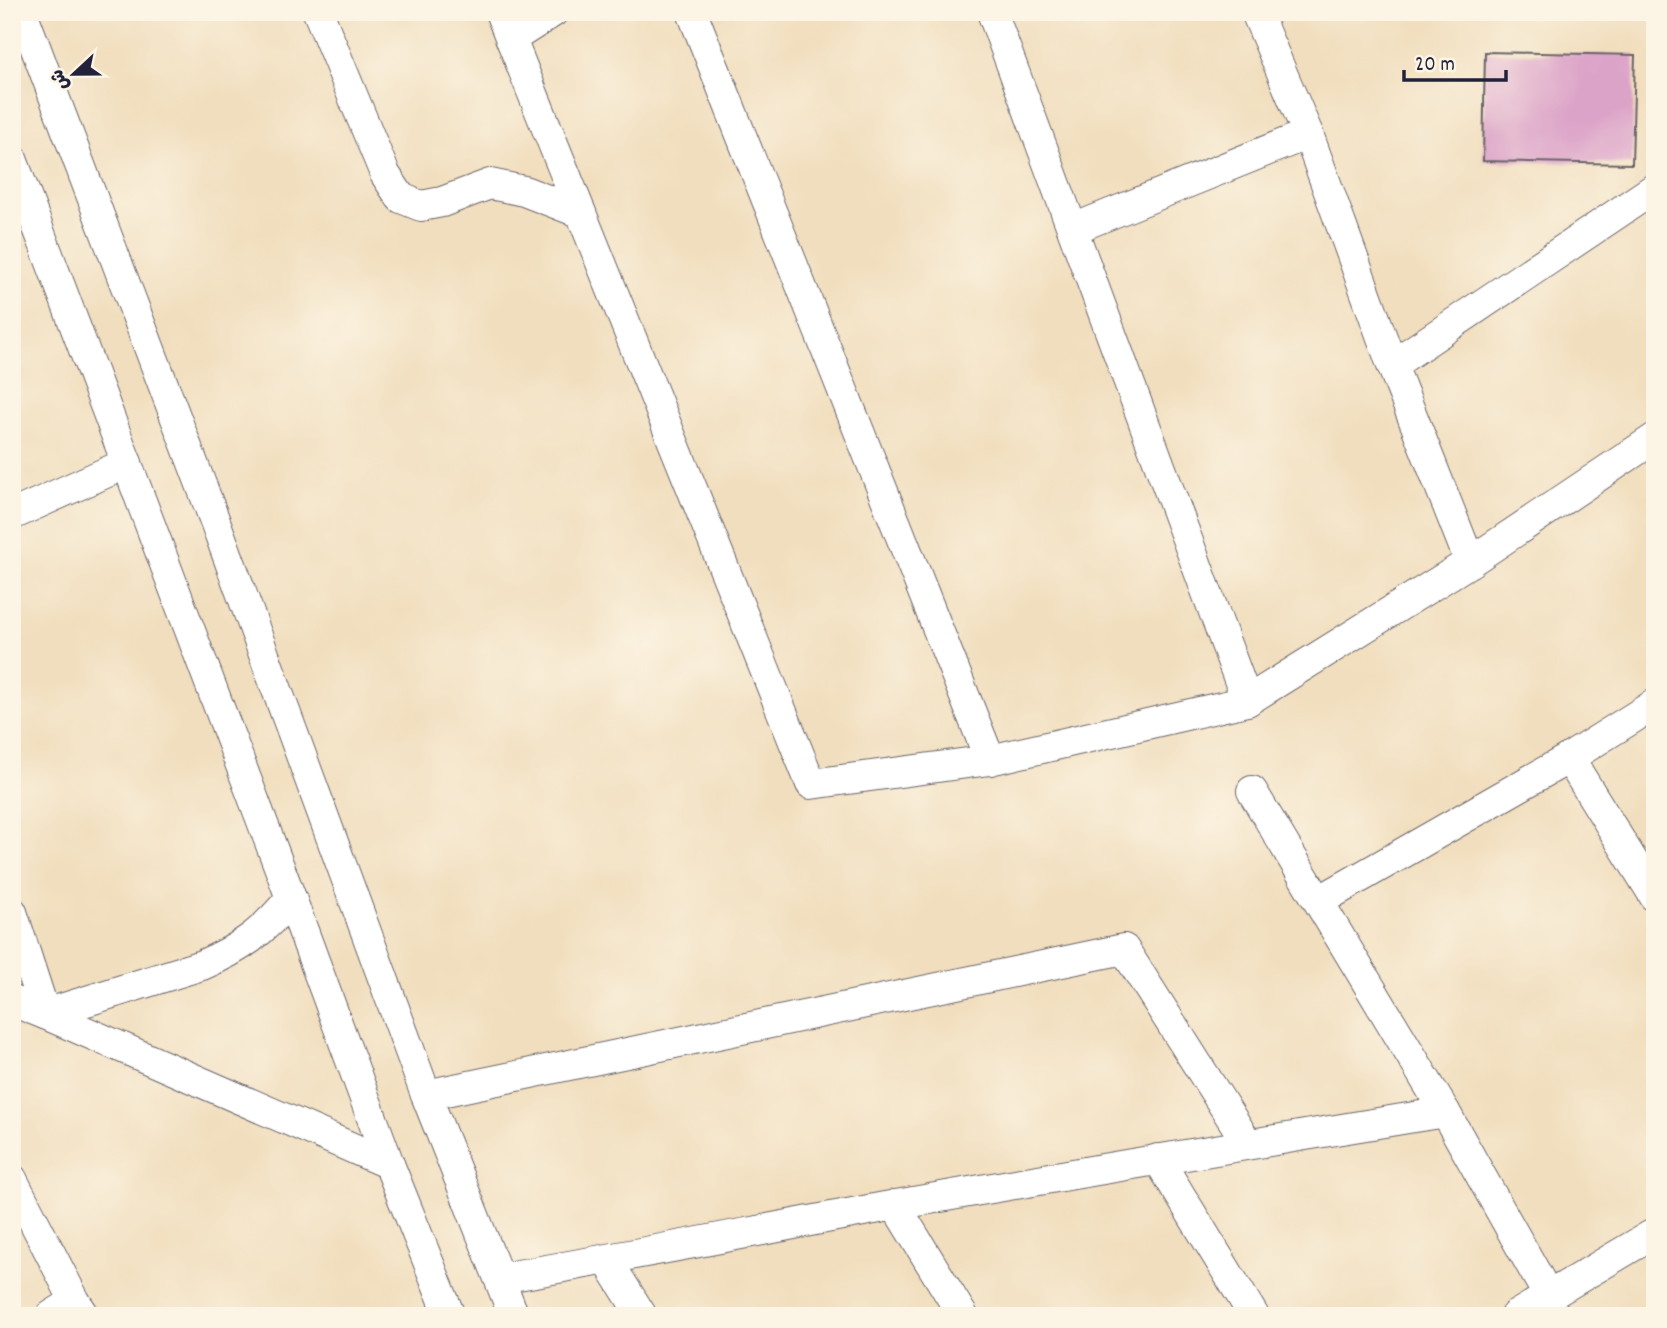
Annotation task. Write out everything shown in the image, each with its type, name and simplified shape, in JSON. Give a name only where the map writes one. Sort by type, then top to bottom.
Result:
[{"type":"street","points":[[22,12],[216,524],[426,1095],[514,1316]]},
{"type":"street","points":[[318,12],[385,174],[401,198],[421,206],[442,202],[490,184],[524,191],[581,214]]},
{"type":"street","points":[[553,12],[505,26],[811,784],[990,760],[1247,701],[1470,562],[1655,438]]},
{"type":"street","points":[[692,12],[990,760]]},
{"type":"street","points":[[992,12],[1247,701]]},
{"type":"street","points":[[1256,12],[1308,134],[1392,365],[1470,562]]},
{"type":"street","points":[[1073,229],[1308,134]]},
{"type":"street","points":[[12,159],[292,898],[389,1164],[450,1316]]},
{"type":"street","points":[[1392,365],[1655,188]]},
{"type":"street","points":[[12,515],[127,463]]},
{"type":"street","points":[[1319,901],[1569,758],[1655,704]]},
{"type":"street","points":[[1569,758],[1655,897]]},
{"type":"street","points":[[1252,791],[1445,1112],[1548,1295]]},
{"type":"street","points":[[46,1014],[202,965],[222,956],[261,931],[292,898]]},
{"type":"street","points":[[12,912],[46,1014]]},
{"type":"street","points":[[426,1095],[1124,949],[1248,1144]]},
{"type":"street","points":[[12,1001],[389,1164]]},
{"type":"street","points":[[500,1278],[1158,1159],[1445,1112]]},
{"type":"street","points":[[1158,1159],[1254,1316]]},
{"type":"street","points":[[12,1179],[70,1311]]},
{"type":"street","points":[[895,1206],[964,1316]]},
{"type":"street","points":[[1515,1316],[1655,1233]]},
{"type":"street","points":[[607,1260],[642,1316]]},
{"type":"building","points":[[1485,52],[1635,55],[1632,164],[1483,161]]}]
